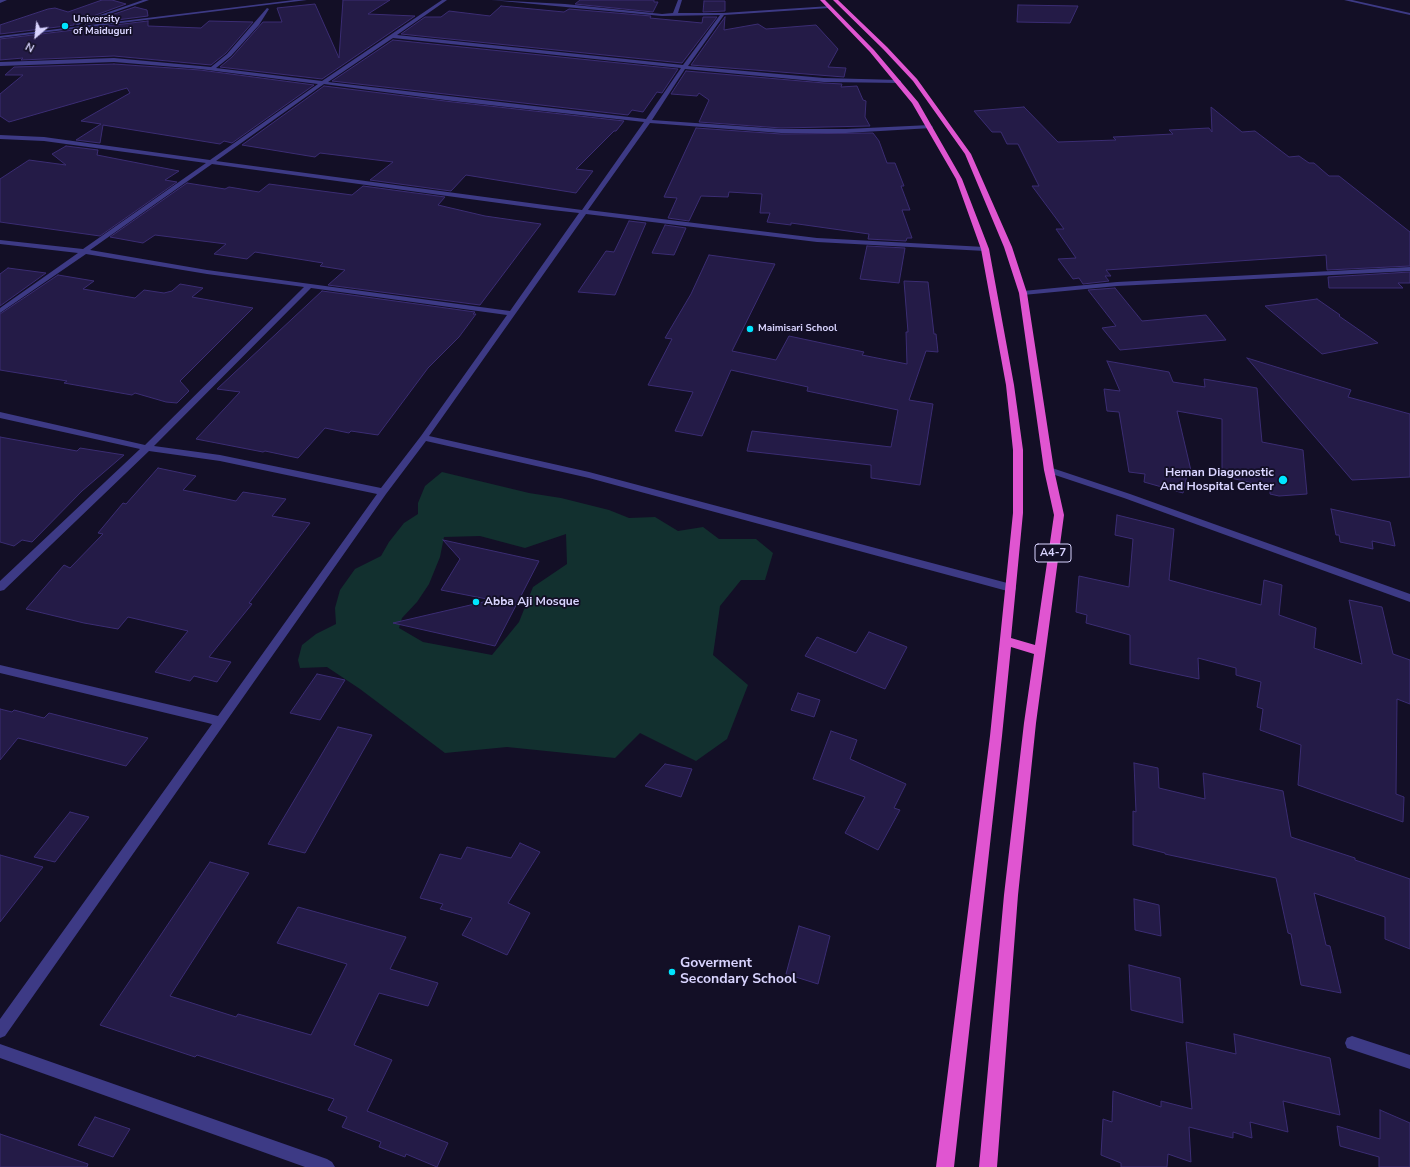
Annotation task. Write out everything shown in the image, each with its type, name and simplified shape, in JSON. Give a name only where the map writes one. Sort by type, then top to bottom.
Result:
[{"type":"highway","name":"A4-7","points":[[828,2],[899,62],[915,80],[968,154],[1008,247],[1023,293],[1049,470],[1059,515],[1039,651],[1011,895],[988,1167]]},
{"type":"highway","points":[[828,2],[900,82],[930,127],[960,178],[985,249],[1010,385],[1018,450],[1018,513],[1011,588],[995,744],[945,1167]]},
{"type":"highway","points":[[884,64],[899,62]]},
{"type":"highway","points":[[1005,641],[1039,651]]},
{"type":"street","points":[[0,2],[5,0]]},
{"type":"street","points":[[58,30],[147,0]]},
{"type":"street","points":[[0,37],[305,0]]},
{"type":"street","points":[[0,310],[445,0]]},
{"type":"street","points":[[493,0],[675,15],[723,14],[828,2]]},
{"type":"street","points":[[675,15],[680,0]]},
{"type":"street","points":[[1346,0],[1410,14]]},
{"type":"street","points":[[211,69],[229,55],[257,24],[266,9]]},
{"type":"street","points":[[0,1031],[383,492],[424,438],[648,121],[684,66],[723,14]]},
{"type":"street","points":[[392,36],[809,78],[900,82]]},
{"type":"street","points":[[0,64],[114,60],[211,69],[648,121],[781,131],[846,131],[930,127]]},
{"type":"street","points":[[0,138],[44,139],[583,212],[818,240],[985,249]]},
{"type":"street","points":[[0,242],[83,251],[208,272],[511,313]]},
{"type":"street","points":[[1023,293],[1117,284],[1410,269]]},
{"type":"street","points":[[0,587],[147,448],[309,286]]},
{"type":"street","points":[[0,415],[147,448],[220,458],[383,492]]},
{"type":"street","points":[[424,438],[589,475],[1011,588]]},
{"type":"street","points":[[1049,470],[1128,496],[1410,598]]},
{"type":"street","points":[[0,669],[220,721]]},
{"type":"street","points":[[1352,1043],[1410,1062]]},
{"type":"street","points":[[0,1051],[327,1167]]},
{"type":"green space","points":[[442,472],[529,493],[561,498],[609,510],[629,518],[655,517],[678,531],[703,527],[719,539],[756,539],[773,553],[765,580],[741,580],[720,606],[713,655],[748,685],[727,739],[696,761],[640,733],[615,758],[507,747],[445,753],[360,689],[327,667],[300,668],[298,660],[302,645],[316,634],[336,624],[335,608],[340,590],[355,569],[381,556],[389,542],[404,523],[418,514],[418,503],[425,486]],"holes":[[[566,534],[567,564],[533,587],[519,622],[492,655],[423,642],[399,628],[402,618],[417,602],[429,584],[440,557],[444,537],[480,536],[525,548]]]},
{"type":"building","points":[[102,0],[112,0],[126,4],[74,23],[74,25],[0,34],[0,25],[48,9],[55,8],[68,12]]},
{"type":"building","points":[[343,0],[390,0],[368,14],[415,16],[322,79],[220,67],[232,57],[263,22],[282,22],[277,8],[315,4],[339,58]]},
{"type":"building","points":[[580,0],[654,0],[654,2],[658,2],[653,12],[575,4]]},
{"type":"building","points":[[704,1],[725,1],[725,11],[703,12]]},
{"type":"building","points":[[1018,5],[1078,6],[1070,23],[1017,22]]},
{"type":"building","points":[[501,6],[564,12],[569,9],[651,16],[650,18],[702,23],[703,17],[717,17],[682,63],[401,34],[425,17],[441,17],[449,11],[490,16]]},
{"type":"building","points":[[135,7],[147,10],[148,16],[85,24]]},
{"type":"building","points":[[725,17],[724,30],[758,24],[766,29],[816,25],[838,49],[828,67],[846,68],[844,77],[691,65]]},
{"type":"building","points":[[148,21],[148,26],[201,28],[209,21],[253,22],[226,53],[211,65],[114,56],[0,60],[0,39]]},
{"type":"building","points":[[393,40],[678,69],[662,93],[657,92],[643,112],[632,110],[628,115],[332,81]]},
{"type":"building","points":[[114,64],[200,70],[314,85],[232,143],[224,141],[220,144],[103,125],[100,143],[76,140],[101,124],[81,121],[130,93],[127,88],[9,122],[0,116],[0,94],[23,75],[5,75],[14,67]]},
{"type":"building","points":[[686,71],[842,84],[841,87],[857,86],[863,100],[866,101],[865,117],[870,126],[781,128],[699,122],[709,100],[699,93],[697,96],[671,94]]},
{"type":"building","points":[[324,86],[624,121],[616,131],[614,131],[576,169],[593,171],[576,193],[466,175],[451,191],[370,180],[393,162],[320,153],[315,157],[242,145]]},
{"type":"building","points":[[1024,107],[1058,142],[1116,140],[1113,137],[1173,134],[1169,130],[1209,128],[1212,132],[1211,107],[1242,132],[1255,131],[1289,157],[1299,156],[1309,163],[1314,163],[1329,176],[1339,176],[1410,232],[1410,266],[1327,270],[1326,255],[1106,270],[1111,276],[1105,276],[1109,281],[1083,284],[1079,278],[1073,279],[1058,259],[1076,258],[1056,229],[1064,229],[1032,186],[1039,186],[1018,144],[1007,144],[1001,132],[992,132],[974,111]]},
{"type":"building","points":[[696,128],[781,134],[873,133],[879,141],[887,163],[895,163],[904,186],[901,186],[910,210],[902,210],[912,238],[907,238],[906,241],[868,239],[869,234],[791,223],[791,225],[767,222],[770,213],[760,213],[762,194],[729,192],[728,197],[701,196],[689,221],[668,218],[677,198],[664,197]]},
{"type":"building","points":[[66,146],[98,150],[97,155],[179,171],[165,180],[177,182],[100,236],[0,222],[0,179],[29,160],[66,165],[52,154]]},
{"type":"building","points":[[187,183],[225,189],[229,187],[259,192],[269,184],[352,195],[363,186],[445,197],[438,205],[485,216],[541,224],[480,305],[328,285],[345,270],[320,266],[323,263],[255,252],[247,259],[214,254],[226,244],[155,235],[143,243],[110,237]]},
{"type":"building","points":[[629,221],[646,223],[615,295],[578,292],[606,251],[614,252]]},
{"type":"building","points":[[665,225],[686,228],[674,255],[652,253]]},
{"type":"building","points":[[867,246],[905,248],[899,283],[860,279]]},
{"type":"building","points":[[709,255],[775,264],[732,351],[776,360],[789,336],[864,352],[862,355],[907,364],[906,332],[908,332],[904,281],[928,282],[934,334],[936,334],[938,352],[926,351],[909,400],[933,404],[920,485],[871,478],[871,465],[747,451],[752,431],[891,447],[898,410],[807,391],[808,387],[731,370],[702,436],[675,431],[693,392],[648,385],[672,339],[665,338],[691,294]]},
{"type":"building","points":[[8,268],[46,273],[0,306],[0,274]]},
{"type":"building","points":[[1410,272],[1410,283],[1398,283],[1403,288],[1329,288],[1328,277]]},
{"type":"building","points":[[58,275],[94,281],[83,289],[135,298],[144,290],[164,293],[172,291],[180,284],[203,288],[192,297],[253,308],[180,381],[189,391],[177,403],[166,402],[135,393],[132,395],[64,383],[67,381],[0,370],[0,314]]},
{"type":"building","points":[[1115,288],[1142,321],[1206,315],[1226,340],[1120,350],[1102,328],[1116,326],[1088,290]]},
{"type":"building","points":[[322,291],[475,312],[473,314],[476,314],[459,337],[428,368],[378,435],[351,431],[349,433],[325,428],[298,458],[196,439],[240,392],[217,389]]},
{"type":"building","points":[[1317,299],[1378,343],[1322,354],[1265,306]]},
{"type":"building","points":[[1247,358],[1351,390],[1348,397],[1410,414],[1410,477],[1352,480]]},
{"type":"building","points":[[1107,361],[1169,372],[1173,382],[1205,387],[1204,379],[1257,388],[1262,442],[1303,450],[1307,494],[1279,496],[1270,494],[1270,487],[1222,476],[1222,419],[1177,411],[1192,475],[1187,475],[1183,493],[1144,482],[1145,474],[1129,472],[1119,412],[1107,411],[1104,389],[1120,391]]},
{"type":"building","points":[[0,437],[77,451],[80,448],[124,455],[82,491],[32,542],[22,540],[14,546],[0,542]]},
{"type":"building","points":[[158,468],[196,476],[183,490],[236,501],[243,492],[286,499],[272,516],[310,523],[249,603],[252,604],[209,657],[231,662],[217,682],[194,676],[190,681],[155,672],[188,631],[128,617],[118,629],[84,623],[26,609],[64,565],[70,568],[103,534],[98,533],[123,503],[126,504]]},
{"type":"building","points":[[1331,509],[1390,522],[1395,546],[1372,541],[1373,549],[1340,542],[1339,535],[1336,535]]},
{"type":"building","points":[[1117,515],[1174,529],[1169,580],[1261,605],[1264,580],[1282,585],[1279,615],[1316,628],[1314,648],[1362,664],[1349,600],[1382,607],[1393,654],[1410,660],[1410,704],[1397,699],[1396,794],[1404,797],[1403,822],[1298,785],[1301,745],[1260,730],[1263,709],[1257,707],[1261,682],[1236,675],[1236,668],[1198,658],[1199,679],[1130,664],[1130,635],[1086,623],[1087,615],[1076,612],[1079,576],[1129,587],[1133,539],[1115,535]]},
{"type":"building","name":"Abba Aji Mosque","points":[[443,540],[539,561],[495,646],[393,623],[492,600],[441,590],[460,559]]},
{"type":"building","points":[[869,632],[907,647],[885,689],[805,656],[817,637],[856,653]]},
{"type":"building","points":[[317,674],[345,680],[320,720],[290,713]]},
{"type":"building","points":[[798,693],[820,700],[814,717],[791,710]]},
{"type":"building","points":[[0,709],[12,712],[14,710],[44,718],[49,713],[148,738],[126,766],[18,738],[0,760]]},
{"type":"building","points":[[338,727],[372,735],[305,853],[268,844]]},
{"type":"building","points":[[831,731],[857,740],[850,759],[906,784],[894,808],[900,810],[878,850],[845,833],[865,797],[813,779]]},
{"type":"building","points":[[1134,763],[1158,768],[1159,788],[1205,799],[1203,773],[1283,791],[1291,837],[1355,858],[1355,860],[1410,879],[1410,949],[1385,939],[1385,917],[1314,893],[1326,945],[1330,946],[1341,993],[1301,985],[1291,934],[1288,933],[1276,878],[1165,854],[1133,845],[1133,811],[1136,812]]},
{"type":"building","points":[[665,764],[692,769],[681,797],[645,786]]},
{"type":"building","points":[[70,812],[89,817],[55,862],[34,857]]},
{"type":"building","points":[[520,843],[540,852],[508,903],[530,913],[507,955],[462,935],[472,918],[440,909],[443,904],[420,898],[440,854],[461,859],[467,847],[511,858]]},
{"type":"building","points":[[0,855],[43,867],[0,922]]},
{"type":"building","points":[[210,862],[249,873],[170,996],[236,1017],[238,1014],[311,1035],[347,964],[277,943],[298,907],[406,937],[390,969],[438,983],[428,1006],[379,993],[354,1045],[392,1060],[367,1111],[448,1143],[437,1167],[406,1154],[405,1157],[379,1147],[381,1142],[342,1127],[347,1117],[328,1110],[334,1099],[197,1055],[195,1057],[100,1025]]},
{"type":"building","points":[[1134,899],[1159,905],[1161,936],[1135,930]]},
{"type":"building","points":[[799,926],[830,936],[818,984],[786,974]]},
{"type":"building","points":[[1129,965],[1180,978],[1183,1023],[1131,1010]]},
{"type":"building","points":[[1234,1034],[1330,1058],[1340,1115],[1283,1101],[1288,1132],[1250,1122],[1252,1138],[1233,1132],[1233,1138],[1189,1127],[1191,1162],[1168,1154],[1167,1167],[1121,1167],[1121,1163],[1101,1155],[1103,1119],[1112,1122],[1113,1091],[1161,1107],[1161,1101],[1192,1109],[1186,1042],[1236,1054]]},
{"type":"building","points":[[1380,1110],[1410,1123],[1410,1167],[1379,1167],[1379,1157],[1340,1146],[1337,1126],[1380,1139]]},
{"type":"building","points":[[95,1117],[130,1129],[113,1157],[78,1145]]},
{"type":"building","points":[[0,1134],[88,1164],[87,1167],[0,1167]]},
{"type":"place","name":"University of Maiduguri","points":[[65,26]]},
{"type":"place","name":"Maimisari School","points":[[750,329]]},
{"type":"place","name":"Heman Diagonostic And Hospital Center","points":[[1283,480]]},
{"type":"place","name":"Abba Aji Mosque","points":[[476,602]]},
{"type":"place","name":"Goverment Secondary School","points":[[672,972]]}]
